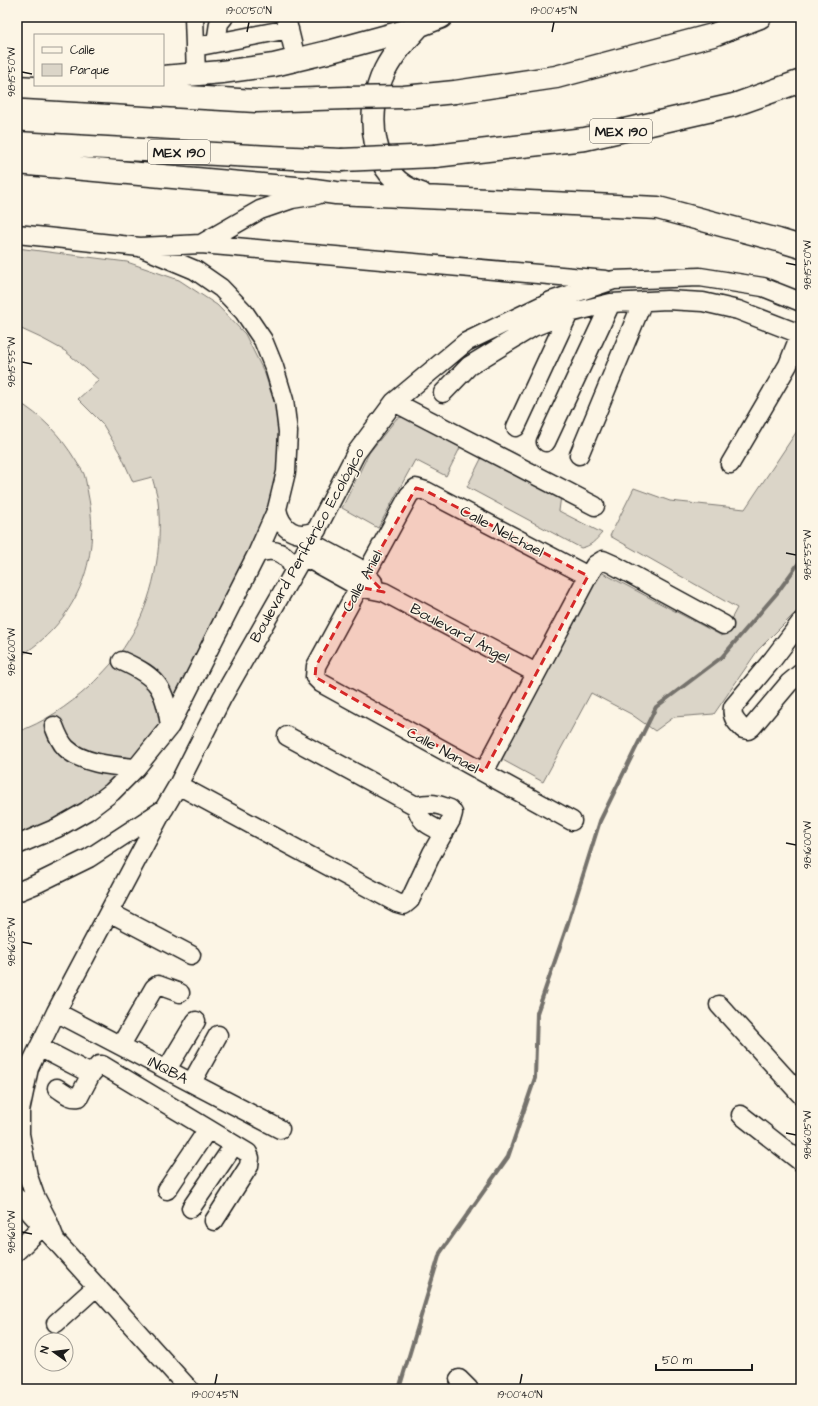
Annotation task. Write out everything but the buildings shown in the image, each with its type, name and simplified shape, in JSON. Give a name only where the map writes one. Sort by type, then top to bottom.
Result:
[{"type":"highway","points":[[164,77],[248,69],[296,59],[328,52],[419,22],[441,17]]},
{"type":"highway","points":[[17,87],[256,101],[404,97],[455,92],[556,77],[614,63],[713,35],[760,17]]},
{"type":"highway","points":[[419,22],[384,70],[376,94],[373,124],[378,152],[387,171],[411,191],[430,196]]},
{"type":"highway","points":[[17,72],[34,73]]},
{"type":"highway","name":"MEX 190","points":[[17,143],[341,160],[434,156],[593,137],[734,105],[801,81]]},
{"type":"highway","points":[[17,163],[336,193],[430,196],[658,208],[801,247]]},
{"type":"street","points":[[194,17],[196,75]]},
{"type":"street","points":[[216,43],[219,23],[224,17]]},
{"type":"street","points":[[196,47],[216,43],[287,23],[296,59]]},
{"type":"street","points":[[201,244],[260,210],[292,199],[336,193]]},
{"type":"street","points":[[17,234],[140,248],[201,244],[614,280]]},
{"type":"street","points":[[17,845],[57,828],[87,811],[112,792],[136,768],[170,726],[257,554],[277,509],[286,472],[288,432],[284,400],[274,367],[263,340],[244,312],[221,288],[195,270],[140,248]]},
{"type":"street","name":"Boulevard Periférico Ecológico","points":[[17,892],[89,858],[164,809],[178,786],[222,698],[310,543],[356,452],[394,402],[466,342],[551,301],[614,280],[700,277],[763,287],[801,302]]},
{"type":"street","points":[[443,393],[469,366],[533,327],[569,313],[611,303],[667,300],[703,302],[738,310],[801,333],[788,365],[730,464]]},
{"type":"street","points":[[579,455],[643,301]]},
{"type":"street","points":[[546,442],[611,303]]},
{"type":"street","points":[[516,427],[569,313]]},
{"type":"street","points":[[394,402],[595,506]]},
{"type":"street","name":"Calle Nelchael","points":[[416,488],[426,491],[588,576]]},
{"type":"street","name":"Calle Aniel","points":[[314,677],[316,666],[409,495],[416,488]]},
{"type":"street","points":[[277,509],[282,523],[292,532],[305,534],[310,543]]},
{"type":"street","name":"Boulevard Ángel","points":[[310,543],[363,580],[536,673]]},
{"type":"street","points":[[257,554],[269,550],[281,553],[290,561],[294,572]]},
{"type":"street","points":[[484,772],[588,576],[595,565],[603,560],[724,625]]},
{"type":"street","points":[[801,622],[733,707],[733,719],[743,729],[748,730],[788,684],[801,673]]},
{"type":"street","points":[[122,661],[140,669],[150,676],[159,688],[167,703],[170,726]]},
{"type":"street","name":"Calle Nanael","points":[[314,677],[321,683],[572,821]]},
{"type":"street","points":[[54,726],[60,740],[66,748],[77,756],[112,766],[136,768]]},
{"type":"street","points":[[288,736],[416,806],[419,816],[425,823],[444,833]]},
{"type":"street","points":[[178,786],[404,906],[410,900],[453,813],[450,808],[434,803],[425,803],[416,806]]},
{"type":"street","points":[[48,1229],[28,1176],[19,1137],[20,1111],[29,1068],[56,1012],[164,809]]},
{"type":"street","points":[[110,912],[191,955]]},
{"type":"street","points":[[121,1045],[154,988],[158,985],[180,993]]},
{"type":"street","points":[[719,1005],[801,1095]]},
{"type":"street","name":"INQBA","points":[[56,1012],[280,1129]]},
{"type":"street","points":[[167,1069],[196,1021]]},
{"type":"street","points":[[192,1082],[218,1035]]},
{"type":"street","points":[[39,1047],[91,1074]]},
{"type":"street","points":[[57,1088],[74,1098],[79,1097],[96,1067],[99,1065],[102,1066],[248,1153],[250,1158],[249,1166],[214,1222]]},
{"type":"street","points":[[741,1115],[801,1162]]},
{"type":"street","points":[[167,1190],[208,1129]]},
{"type":"street","points":[[191,1208],[234,1145]]},
{"type":"street","points":[[17,1198],[48,1229],[189,1389]]},
{"type":"street","points":[[17,1251],[48,1229]]},
{"type":"street","points":[[56,1323],[97,1286]]},
{"type":"highlighted area","points":[[416,488],[426,491],[588,576],[484,772],[315,677],[316,666],[359,587],[384,592],[366,574]]},
{"type":"green space","points":[[17,248],[127,262],[179,280],[217,305],[245,334],[265,374],[275,405],[281,452],[273,506],[175,707],[113,781],[71,811],[17,836],[17,732],[46,719],[73,701],[100,676],[124,647],[137,625],[144,609],[155,574],[158,556],[159,519],[158,498],[152,477],[133,482],[121,455],[102,423],[78,399],[99,380],[65,351],[17,327]]},
{"type":"green space","points":[[17,401],[35,413],[50,427],[64,443],[82,470],[86,481],[91,519],[91,543],[87,566],[80,588],[69,608],[55,627],[38,644],[17,658]]},
{"type":"green space","points":[[406,417],[461,446],[446,476],[415,460],[378,528],[342,508],[369,453],[397,418]]},
{"type":"green space","points":[[801,425],[801,607],[758,650],[714,714],[674,717],[655,731],[631,714],[591,693],[543,782],[499,758],[599,571],[722,636],[737,608],[610,536],[634,488],[670,501],[745,509]]},
{"type":"green space","points":[[482,457],[561,496],[559,511],[602,533],[593,543],[581,548],[467,487]]},
{"type":"waterway","points":[[399,1389],[440,1253],[508,1157],[535,1078],[537,1013],[568,923],[600,821],[656,707],[722,657],[777,593],[801,560]]}]
